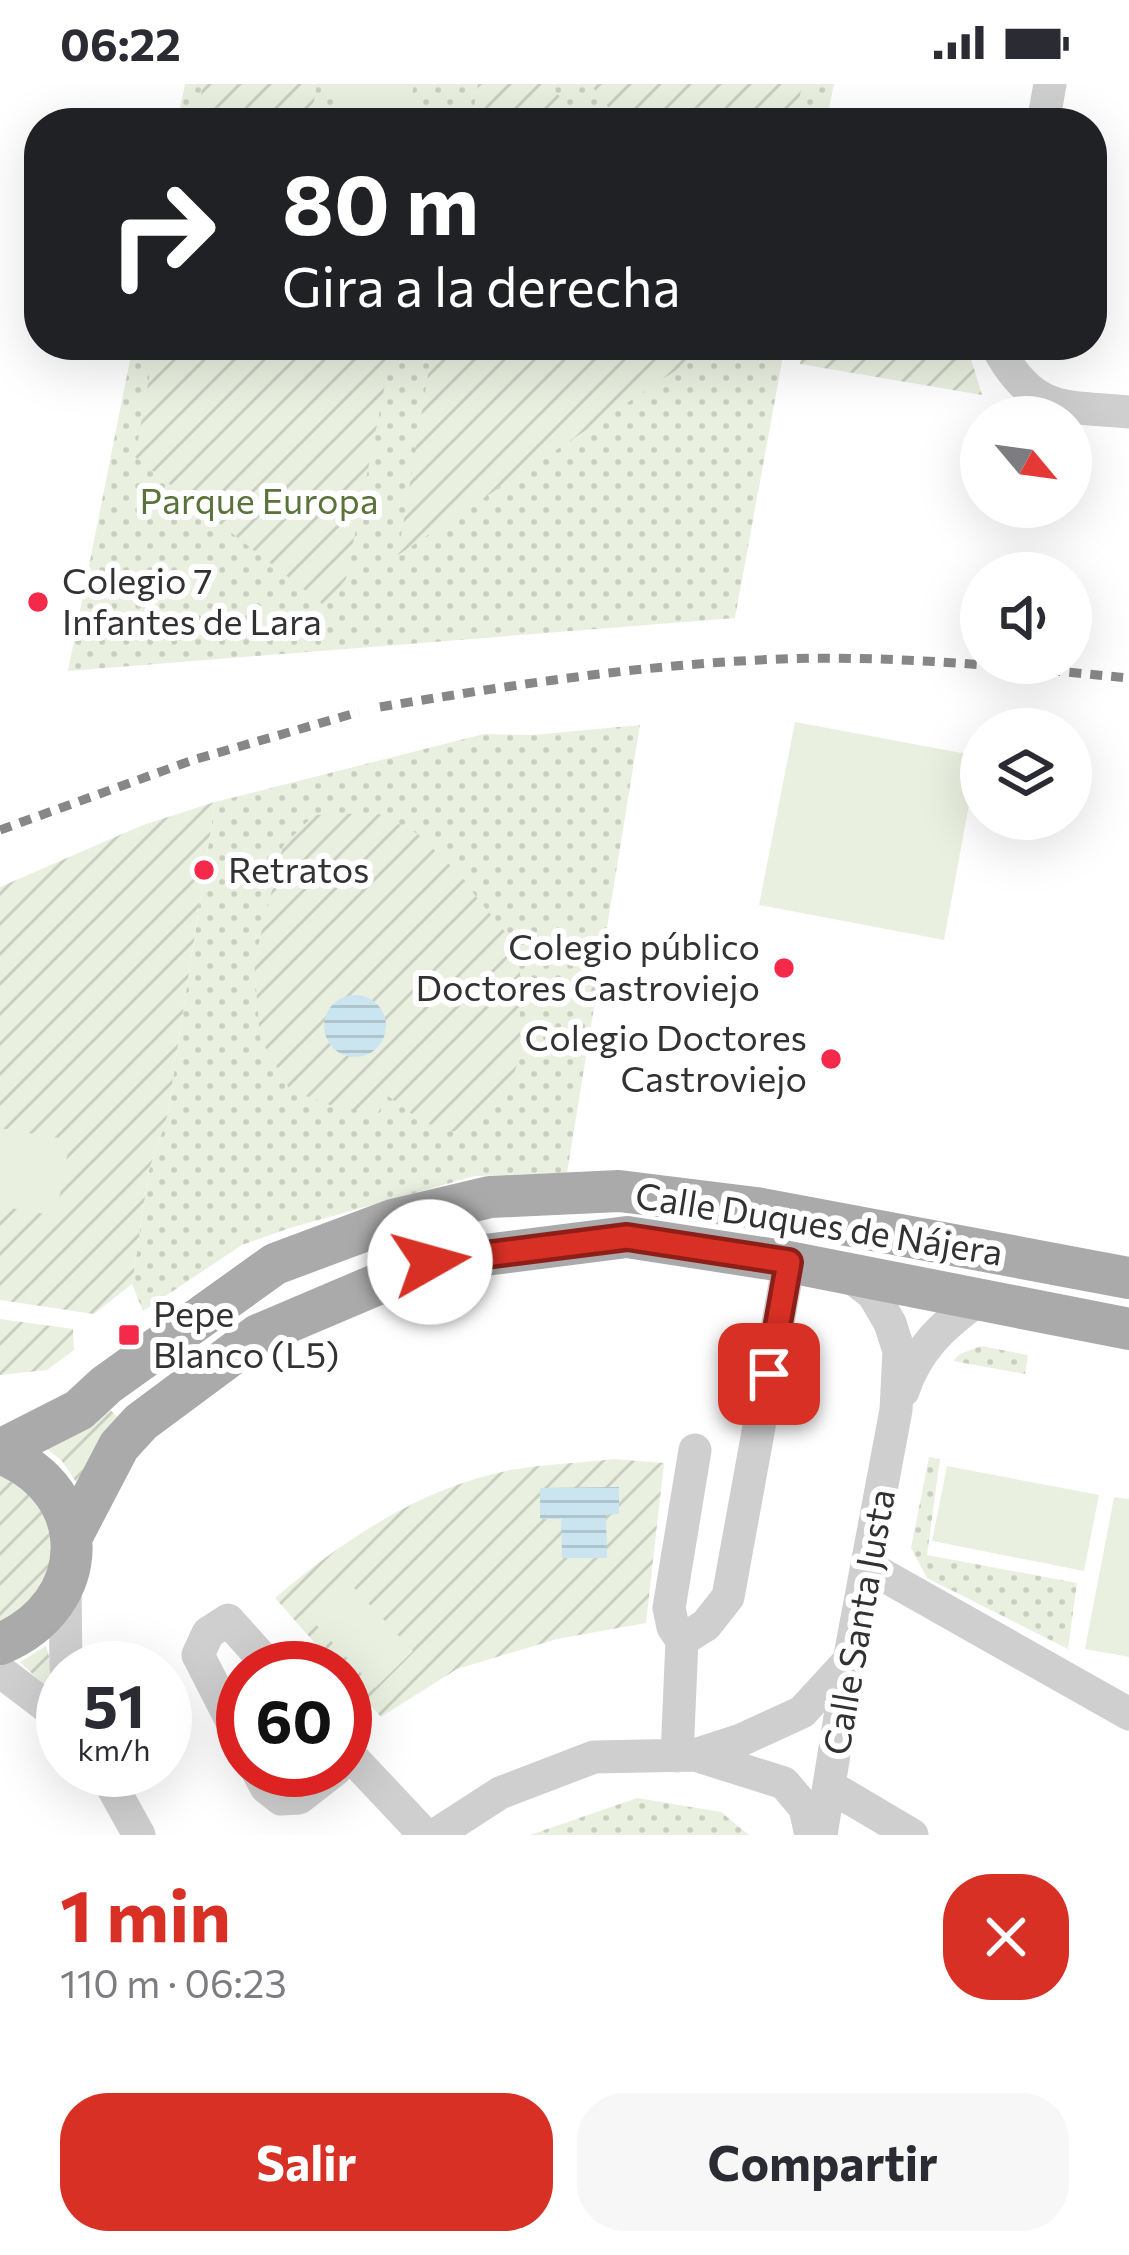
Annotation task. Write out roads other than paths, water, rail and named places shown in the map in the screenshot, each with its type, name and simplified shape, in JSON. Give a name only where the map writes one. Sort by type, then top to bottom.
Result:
[{"type":"main road","name":"Calle Duques de Nájera","points":[[0,1452],[79,1410],[106,1385],[275,1264],[393,1220],[490,1197],[620,1191],[755,1208],[1129,1278]]},
{"type":"main road","name":"Calle Duques de Nájera","points":[[71,1538],[119,1446],[141,1422],[258,1335],[430,1262],[627,1237],[789,1262],[1129,1329]]},
{"type":"main road","points":[[0,1452],[20,1460],[55,1493],[72,1554],[64,1586],[48,1613],[25,1634],[0,1644]]},
{"type":"street","points":[[1005,360],[1027,393],[1058,405],[1129,412]]},
{"type":"street","points":[[682,1640],[706,1625],[728,1597],[789,1262]]},
{"type":"street","name":"Calle Santa Justa","points":[[821,1835],[896,1410],[898,1351],[890,1324],[873,1294],[847,1274]]},
{"type":"street","name":"Calle Santa Justa","points":[[896,1410],[917,1355],[945,1324],[978,1300]]},
{"type":"street","points":[[686,1756],[682,1640],[673,1628],[669,1608],[695,1450]]},
{"type":"street","points":[[867,1566],[1129,1714]]},
{"type":"street","points":[[64,1586],[65,1641]]},
{"type":"street","points":[[216,1689],[199,1655],[208,1634],[228,1620],[247,1641]]},
{"type":"street","points":[[686,1756],[802,1712],[849,1661]]},
{"type":"street","points":[[0,1671],[36,1698]]},
{"type":"street","points":[[435,1835],[500,1793],[594,1757],[686,1756],[784,1783],[805,1808],[811,1835]]},
{"type":"street","points":[[372,1786],[425,1835]]},
{"type":"street","points":[[831,1787],[912,1835]]},
{"type":"street","points":[[118,1797],[139,1835]]},
{"type":"water","points":[[355,995],[377,1004],[386,1026],[377,1048],[355,1057],[333,1048],[324,1026],[333,1004]]},
{"type":"water","points":[[619,1487],[619,1514],[606,1515],[607,1558],[562,1558],[561,1519],[540,1519],[540,1488]]},
{"type":"railway","points":[[380,707],[629,671],[781,659],[912,660],[1129,678]]},
{"type":"railway","points":[[0,830],[193,760],[359,712]]},
{"type":"place","name":"Colegio 7 Infantes de Lara","points":[[38,602]]},
{"type":"place","name":"Retratos","points":[[204,870]]},
{"type":"place","name":"Colegio público Doctores Castroviejo","points":[[784,968]]},
{"type":"place","name":"Colegio Doctores Castroviejo","points":[[831,1059]]},
{"type":"place","name":"Pepe Blanco (L5)","points":[[129,1335]]},
{"type":"park label","name":"Parque Europa","points":[[259,501]]}]
